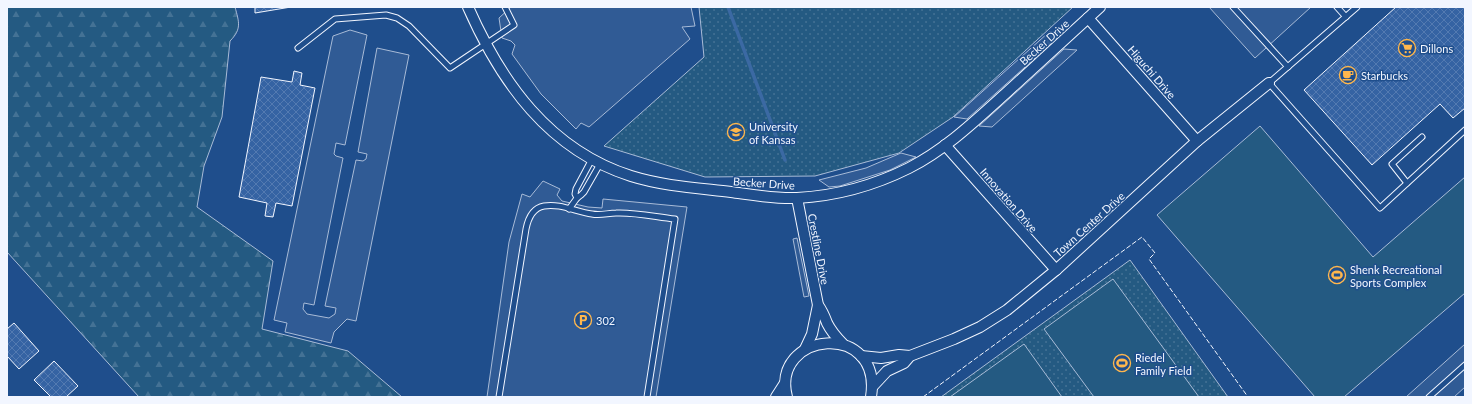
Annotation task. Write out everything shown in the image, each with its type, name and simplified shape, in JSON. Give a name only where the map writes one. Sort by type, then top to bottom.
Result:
[{"type":"street","name":"Becker Drive","points":[[468,7],[486,44],[514,89],[539,119],[559,138],[596,162],[651,182],[760,196],[797,198],[823,196],[866,185],[909,168],[933,154],[966,129],[1100,7]]},
{"type":"street","name":"Higuchi Drive","points":[[1088,18],[1197,141]]},
{"type":"street","name":"Town Center Drive","points":[[861,356],[881,358],[899,355],[910,356],[980,327],[1007,310],[1056,270],[1197,141],[1269,84]]},
{"type":"street","name":"Innovation Drive","points":[[945,145],[1056,270]]},
{"type":"street","name":"Crestline Drive","points":[[797,198],[818,305],[812,334],[805,350]]},
{"type":"street","name":"Crestline Drive","points":[[818,305],[824,313],[827,323],[843,344]]},
{"type":"street","points":[[787,397],[785,383],[787,373],[797,356],[814,345],[833,342],[843,344],[861,356],[872,375],[873,386],[871,397]]},
{"type":"street","name":"Town Center Drive","points":[[873,386],[888,371],[904,363],[910,356]]},
{"type":"street","points":[[776,397],[785,383]]},
{"type":"lane","points":[[298,48],[335,19],[381,15],[391,16],[402,20],[450,68],[514,25],[505,7]]},
{"type":"lane","points":[[1233,7],[1288,67]]},
{"type":"lane","points":[[1337,7],[1346,16]]},
{"type":"lane","points":[[1357,7],[1269,84],[1380,208],[1465,130]]},
{"type":"lane","points":[[1408,182],[1392,164],[1422,137]]},
{"type":"lane","points":[[577,198],[575,194],[576,189],[596,162]]},
{"type":"lane","points":[[569,209],[577,198],[584,192],[596,162]]},
{"type":"lane","points":[[499,397],[528,220],[535,210],[544,206],[558,206],[593,214],[617,213],[675,219],[647,397]]},
{"type":"lane","points":[[1429,397],[1465,365]]},
{"type":"green space","points":[[7,7],[235,7],[238,17],[238,29],[230,41],[222,117],[204,166],[197,207],[273,261],[262,329],[348,351],[402,397],[139,397],[7,252]]},
{"type":"green space","points":[[699,7],[1073,7],[953,117],[899,153],[815,176],[705,177],[604,146],[704,57]]},
{"type":"green space","name":"Shenk Recreational Sports Complex","points":[[1260,126],[1373,257],[1465,177],[1465,293],[1344,397],[1315,397],[1157,215]]},
{"type":"green space","points":[[1130,260],[1228,397],[941,397]]},
{"type":"green space","name":"Riedel Family Field","points":[[1113,279],[1199,397],[1094,397],[1044,329]]},
{"type":"green space","points":[[1024,344],[1062,397],[950,397]]},
{"type":"shaded area","points":[[511,7],[691,7],[695,26],[682,27],[690,39],[589,127],[581,123],[576,129],[541,94],[512,54],[515,45],[511,41],[502,38],[499,18]]},
{"type":"shaded area","points":[[1209,7],[1311,7],[1255,58]]},
{"type":"shaded area","points":[[350,30],[367,35],[345,145],[336,143],[334,154],[343,158],[314,305],[304,303],[303,309],[307,314],[329,318],[335,314],[336,308],[325,306],[356,160],[363,161],[366,159],[367,154],[358,152],[377,48],[409,55],[356,321],[347,319],[334,332],[331,343],[285,332],[287,323],[274,320],[333,36]]},
{"type":"shaded area","points":[[1049,32],[1063,33],[967,119],[954,117]]},
{"type":"shaded area","points":[[1064,49],[1077,50],[992,127],[979,126]]},
{"type":"shaded area","points":[[901,153],[916,157],[890,170],[840,186],[829,187],[819,180],[866,168]]},
{"type":"shaded area","name":"302","points":[[543,181],[560,189],[557,195],[562,201],[588,207],[602,208],[603,199],[687,207],[656,397],[487,397],[509,242],[522,194],[530,197]]},
{"type":"shaded area","points":[[797,238],[809,296],[804,297],[793,239]]},
{"type":"shaded area","points":[[1465,344],[1465,387],[1454,397],[1406,397]]},
{"type":"building","points":[[255,7],[291,7],[255,13]]},
{"type":"building","name":"Dillons","points":[[1396,7],[1465,7],[1465,108],[1453,118],[1440,104],[1372,165],[1304,90]]},
{"type":"building","points":[[294,71],[302,73],[300,85],[315,88],[292,206],[276,203],[273,217],[265,216],[267,203],[239,197],[261,77],[292,82]]},
{"type":"building","points":[[14,323],[39,351],[19,369],[7,356],[7,329]]},
{"type":"building","points":[[54,361],[78,386],[66,397],[51,397],[34,380]]},
{"type":"waterway","points":[[728,7],[785,160]]},
{"type":"fence","points":[[923,397],[1142,237],[1155,253],[1149,259],[1248,397]]},
{"type":"place","name":"Dillons","points":[[1407,48]]},
{"type":"place","name":"Starbucks","points":[[1348,75]]},
{"type":"place","name":"University of Kansas","points":[[736,132]]},
{"type":"place","name":"Shenk Recreational Sports Complex","points":[[1337,275]]},
{"type":"place","name":"302","points":[[583,320]]},
{"type":"place","name":"Riedel Family Field","points":[[1122,363]]}]
